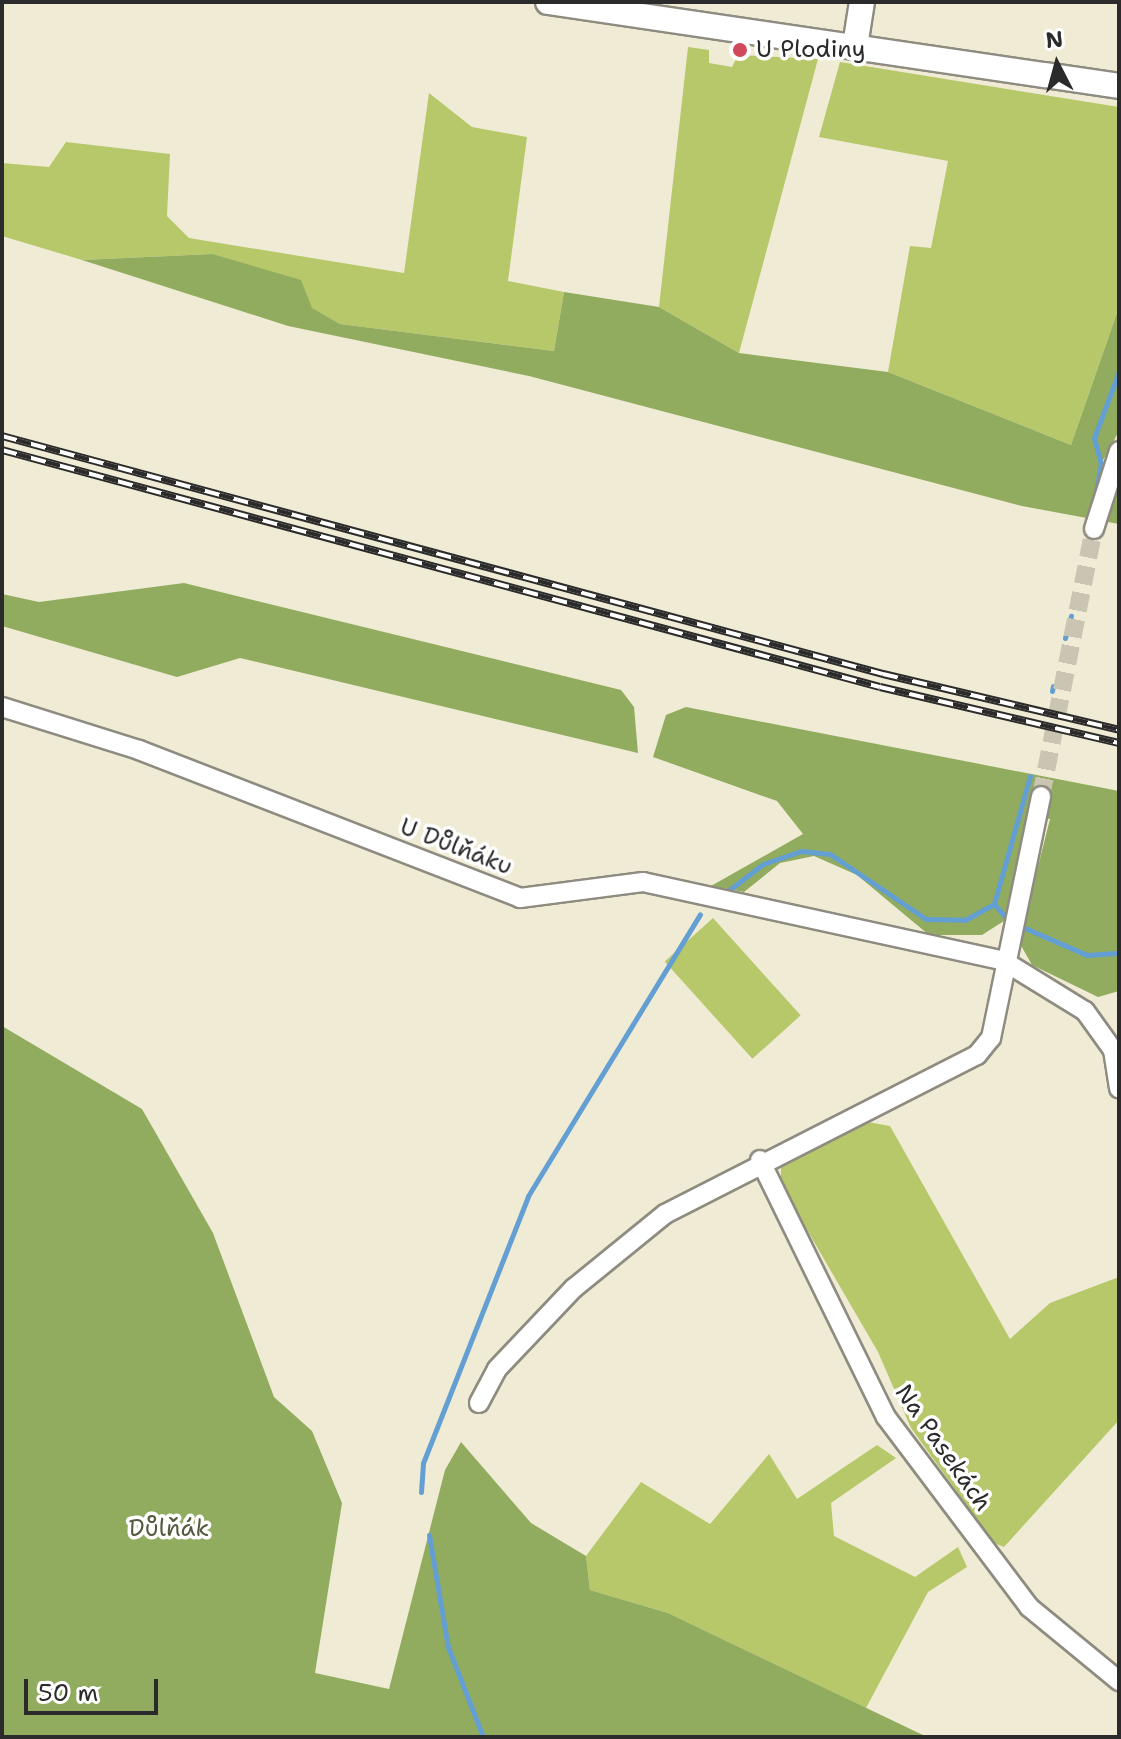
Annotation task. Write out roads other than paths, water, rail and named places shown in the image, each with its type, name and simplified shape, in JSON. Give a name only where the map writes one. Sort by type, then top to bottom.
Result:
[{"type":"street","points":[[548,2],[1119,86]]},
{"type":"street","points":[[855,46],[862,2]]},
{"type":"street","points":[[1094,529],[1119,451]]},
{"type":"street","name":"U Důlňáku","points":[[2,707],[139,750],[520,898],[643,882],[1002,960]]},
{"type":"street","points":[[479,1403],[497,1369],[574,1288],[665,1214],[760,1160],[977,1055],[991,1038],[1002,960],[1041,796]]},
{"type":"street","points":[[1002,960],[1085,1011],[1113,1050],[1119,1089]]},
{"type":"street","name":"Na Pasekách","points":[[760,1160],[886,1417],[1029,1607],[1119,1681]]},
{"type":"waterway","points":[[1094,503],[1101,464],[1094,438],[1119,371]]},
{"type":"waterway","points":[[1065,638],[1071,616]]},
{"type":"waterway","points":[[1052,691],[1053,686]]},
{"type":"waterway","points":[[724,894],[763,864],[801,851],[830,854],[926,919],[965,920],[994,904],[1030,776]]},
{"type":"waterway","points":[[994,904],[1009,921]]},
{"type":"waterway","points":[[421,1492],[423,1463],[528,1196],[700,914]]},
{"type":"waterway","points":[[1018,925],[1087,955],[1119,953]]},
{"type":"waterway","points":[[429,1535],[448,1647],[483,1737]]},
{"type":"tunnel","points":[[1041,796],[1094,529]]},
{"type":"railway","points":[[2,436],[883,674],[1119,730]]},
{"type":"railway","points":[[2,450],[880,687],[1119,743]]},
{"type":"place","name":"U Plodiny","points":[[740,50]]},
{"type":"park label","name":"Důlňák","points":[[169,1529]]}]
